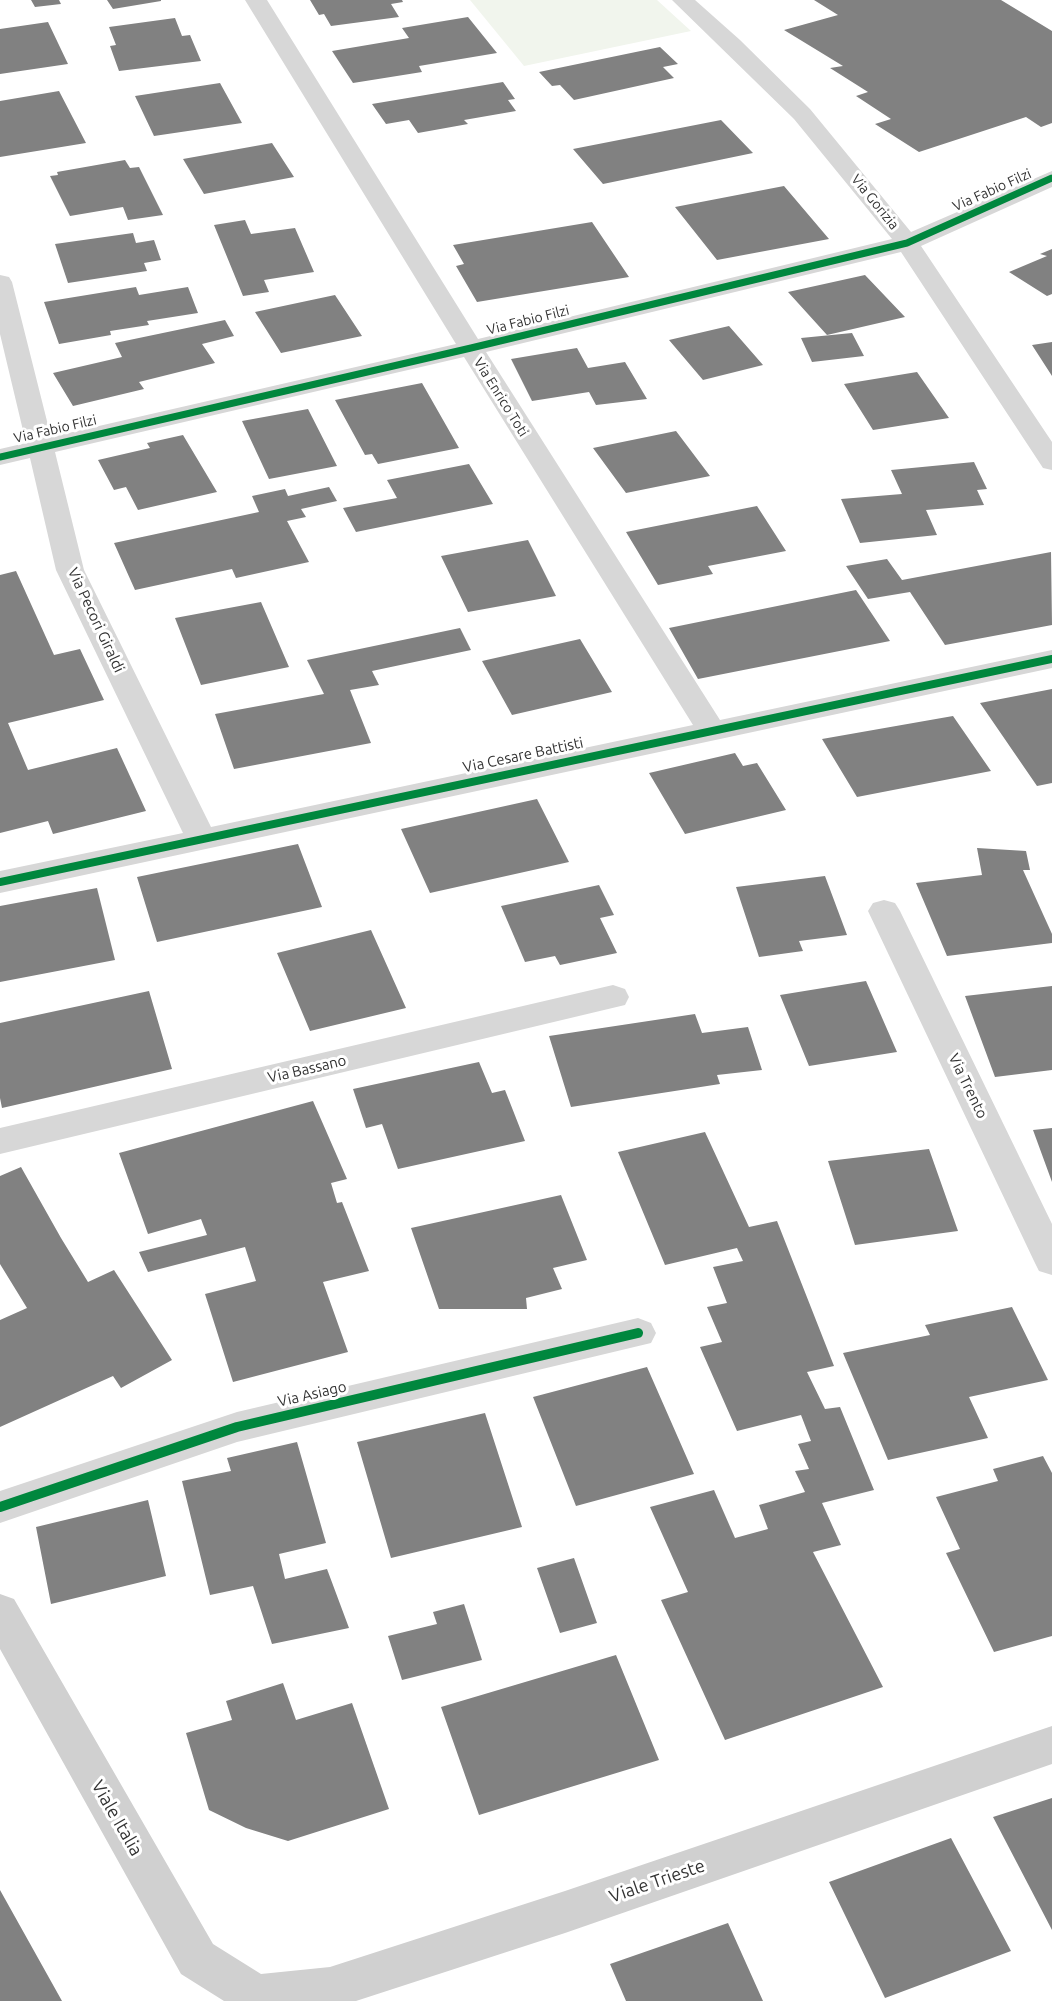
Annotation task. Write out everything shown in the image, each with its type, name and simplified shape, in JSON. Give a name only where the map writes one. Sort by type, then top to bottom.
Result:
[{"type":"main road","name":"Viale Italia","points":[[0,1611],[197,1959],[253,1999]]},
{"type":"main road","name":"Viale Trieste","points":[[253,1999],[330,1988],[565,1912],[1052,1745]]},
{"type":"street","name":"Via Enrico Toti","points":[[256,0],[711,730]]},
{"type":"street","name":"Via Gorizia","points":[[683,0],[802,114],[908,243],[1052,462]]},
{"type":"street","name":"Via Fabio Filzi","points":[[0,457],[471,348],[908,243],[1052,178]]},
{"type":"street","name":"Via Pecori Giraldi","points":[[0,282],[70,570],[202,840]]},
{"type":"street","name":"Via Cesare Battisti","points":[[0,882],[1052,659]]},
{"type":"street","name":"Via Trento","points":[[884,912],[1052,1261]]},
{"type":"street","name":"Via Bassano","points":[[0,1141],[613,997]]},
{"type":"street","name":"Via Asiago","points":[[0,1507],[237,1427],[638,1333]]},
{"type":"shaded area","points":[[470,0],[657,0],[691,31],[524,66]]},
{"type":"building","points":[[31,0],[59,0],[61,4],[35,7]]},
{"type":"building","points":[[107,0],[161,0],[161,1],[113,9]]},
{"type":"building","points":[[310,0],[402,0],[403,2],[391,4],[399,17],[331,26],[324,14],[319,15]]},
{"type":"building","points":[[814,0],[1001,0],[1052,31],[1052,123],[1041,127],[1026,117],[919,152],[875,124],[891,119],[856,96],[868,92],[830,68],[843,66],[784,30],[838,15]]},
{"type":"building","points":[[468,17],[497,53],[419,66],[422,72],[353,83],[332,51],[409,38],[402,28]]},
{"type":"building","points":[[175,18],[182,36],[190,35],[201,61],[119,71],[110,46],[116,45],[109,27]]},
{"type":"building","points":[[48,22],[68,64],[0,74],[0,29]]},
{"type":"building","points":[[660,47],[678,64],[663,67],[674,78],[574,100],[560,85],[552,86],[539,72]]},
{"type":"building","points":[[503,82],[515,99],[508,100],[516,111],[464,120],[468,124],[418,133],[409,120],[386,124],[372,104]]},
{"type":"building","points":[[220,83],[242,123],[154,136],[135,96]]},
{"type":"building","points":[[59,91],[86,143],[0,157],[0,101]]},
{"type":"building","points":[[721,120],[753,153],[603,184],[573,149]]},
{"type":"building","points":[[272,143],[294,177],[204,194],[183,159]]},
{"type":"building","points":[[125,160],[130,168],[139,167],[163,215],[128,220],[123,207],[70,216],[50,176],[58,175],[57,172]]},
{"type":"building","points":[[784,186],[829,239],[717,260],[675,207]]},
{"type":"building","points":[[245,220],[251,234],[295,228],[314,272],[264,280],[269,292],[243,296],[214,225]]},
{"type":"building","points":[[592,222],[629,277],[477,302],[456,266],[464,264],[453,245]]},
{"type":"building","points":[[133,233],[136,243],[154,240],[161,260],[144,263],[147,271],[68,283],[55,244]]},
{"type":"building","points":[[1052,249],[1052,294],[1047,296],[1009,272],[1047,256],[1040,254]]},
{"type":"building","points":[[865,275],[905,317],[827,335],[788,292]]},
{"type":"building","points":[[136,287],[139,295],[188,287],[198,313],[147,321],[149,325],[110,331],[111,335],[59,344],[44,302]]},
{"type":"building","points":[[335,295],[362,336],[281,353],[255,312]]},
{"type":"building","points":[[225,320],[234,336],[202,344],[215,363],[139,382],[144,389],[73,406],[53,373],[122,357],[115,343]]},
{"type":"building","points":[[729,326],[763,365],[703,380],[669,340]]},
{"type":"building","points":[[852,333],[864,356],[812,362],[801,338]]},
{"type":"building","points":[[1052,342],[1052,376],[1032,345]]},
{"type":"building","points":[[577,348],[588,368],[625,362],[647,399],[596,405],[589,392],[532,401],[511,359]]},
{"type":"building","points":[[917,372],[949,418],[873,430],[844,384]]},
{"type":"building","points":[[422,383],[459,448],[378,464],[372,454],[365,455],[335,400]]},
{"type":"building","points":[[308,409],[337,466],[269,479],[242,421]]},
{"type":"building","points":[[676,431],[710,476],[626,493],[593,448]]},
{"type":"building","points":[[183,435],[217,492],[138,510],[126,487],[114,490],[98,460],[150,448],[147,443]]},
{"type":"building","points":[[974,462],[987,489],[977,490],[984,505],[926,510],[937,535],[860,543],[841,499],[902,494],[891,470]]},
{"type":"building","points":[[469,464],[493,504],[356,532],[343,508],[397,498],[387,480]]},
{"type":"building","points":[[329,487],[337,501],[301,509],[306,517],[287,521],[309,562],[236,578],[232,569],[135,590],[114,543],[259,512],[252,496],[285,489],[288,496]]},
{"type":"building","points":[[757,506],[786,551],[708,566],[713,574],[658,585],[626,532]]},
{"type":"building","points":[[528,540],[556,596],[468,612],[441,556]]},
{"type":"building","points":[[1051,552],[1052,625],[945,645],[910,592],[868,599],[846,566],[887,559],[902,580]]},
{"type":"building","points":[[16,571],[54,655],[80,649],[104,700],[8,723],[28,770],[117,748],[146,811],[53,834],[48,821],[0,833],[0,575]]},
{"type":"building","points":[[856,590],[890,641],[698,679],[669,628]]},
{"type":"building","points":[[261,602],[289,667],[201,685],[175,618]]},
{"type":"building","points":[[460,628],[471,650],[372,671],[379,685],[350,690],[371,743],[234,769],[215,714],[324,694],[307,660]]},
{"type":"building","points":[[580,639],[612,692],[512,715],[482,661]]},
{"type":"building","points":[[1052,689],[1052,783],[1037,786],[980,703]]},
{"type":"building","points":[[953,716],[991,771],[857,797],[822,739]]},
{"type":"building","points":[[735,753],[743,766],[757,763],[786,810],[685,834],[649,773]]},
{"type":"building","points":[[537,799],[569,862],[430,893],[401,829]]},
{"type":"building","points":[[298,844],[322,907],[157,942],[137,877]]},
{"type":"building","points":[[977,848],[1026,851],[1030,870],[1023,870],[1052,934],[1052,943],[947,956],[916,883],[982,875]]},
{"type":"building","points":[[825,876],[847,935],[799,941],[803,951],[759,957],[736,887]]},
{"type":"building","points":[[599,885],[614,915],[600,918],[617,953],[560,965],[555,956],[525,962],[501,906]]},
{"type":"building","points":[[97,888],[115,960],[0,982],[0,906]]},
{"type":"building","points":[[371,930],[406,1008],[310,1031],[277,953]]},
{"type":"building","points":[[866,981],[897,1052],[809,1066],[780,995]]},
{"type":"building","points":[[1052,986],[1052,1070],[995,1077],[965,996]]},
{"type":"building","points":[[149,991],[172,1069],[2,1108],[0,1023]]},
{"type":"building","points":[[695,1014],[702,1033],[748,1027],[762,1070],[717,1075],[720,1084],[571,1107],[549,1036]]},
{"type":"building","points":[[479,1062],[492,1093],[505,1090],[525,1141],[398,1169],[382,1124],[366,1128],[353,1089]]},
{"type":"building","points":[[313,1101],[347,1179],[331,1183],[337,1203],[342,1202],[369,1271],[323,1282],[348,1352],[233,1382],[205,1294],[256,1281],[245,1247],[148,1272],[139,1252],[207,1235],[201,1219],[148,1234],[119,1153]]},
{"type":"building","points":[[1052,1128],[1052,1182],[1033,1130]]},
{"type":"building","points":[[705,1132],[749,1227],[777,1221],[834,1366],[807,1372],[825,1409],[840,1407],[874,1490],[822,1503],[841,1545],[813,1552],[883,1687],[725,1740],[661,1600],[688,1592],[650,1507],[714,1490],[735,1538],[768,1529],[759,1505],[805,1492],[795,1471],[809,1469],[798,1444],[811,1441],[801,1415],[737,1431],[700,1347],[722,1342],[707,1307],[727,1303],[713,1267],[743,1261],[737,1248],[665,1265],[618,1152]]},
{"type":"building","points":[[929,1149],[958,1231],[855,1245],[828,1161]]},
{"type":"building","points":[[21,1167],[88,1282],[114,1270],[172,1360],[121,1388],[113,1376],[0,1427],[0,1320],[27,1308],[0,1264],[0,1176]]},
{"type":"building","points":[[561,1195],[587,1260],[553,1268],[562,1289],[526,1298],[527,1309],[439,1309],[411,1228]]},
{"type":"building","points":[[1012,1307],[1048,1380],[969,1397],[988,1438],[888,1460],[843,1353],[930,1335],[925,1325]]},
{"type":"building","points":[[647,1367],[694,1474],[576,1506],[533,1397]]},
{"type":"building","points":[[485,1413],[522,1527],[391,1558],[357,1442]]},
{"type":"building","points":[[297,1442],[326,1543],[279,1554],[285,1579],[327,1569],[349,1628],[272,1644],[253,1586],[210,1595],[182,1481],[231,1471],[227,1458]]},
{"type":"building","points":[[1043,1456],[1052,1473],[1052,1636],[994,1652],[946,1553],[960,1549],[936,1497],[998,1481],[993,1469]]},
{"type":"building","points":[[148,1500],[166,1576],[51,1604],[36,1527]]},
{"type":"building","points":[[574,1558],[597,1623],[560,1633],[537,1568]]},
{"type":"building","points":[[464,1604],[482,1660],[402,1680],[388,1636],[437,1624],[433,1612]]},
{"type":"building","points":[[616,1655],[659,1760],[479,1815],[441,1707]]},
{"type":"building","points":[[283,1683],[296,1720],[352,1703],[389,1809],[288,1841],[246,1828],[209,1810],[186,1733],[232,1720],[226,1701]]},
{"type":"building","points":[[1052,1798],[1052,1930],[993,1817]]},
{"type":"building","points":[[951,1838],[1011,1951],[885,1998],[829,1882]]},
{"type":"building","points":[[0,1890],[62,2001],[0,2001]]},
{"type":"building","points":[[728,1923],[763,2001],[626,2001],[610,1964]]},
{"type":"cycle path","points":[[0,457],[471,348],[907,243],[1052,178]]},
{"type":"cycle path","points":[[0,882],[1052,659]]},
{"type":"cycle path","points":[[0,1507],[237,1427],[638,1333]]}]
